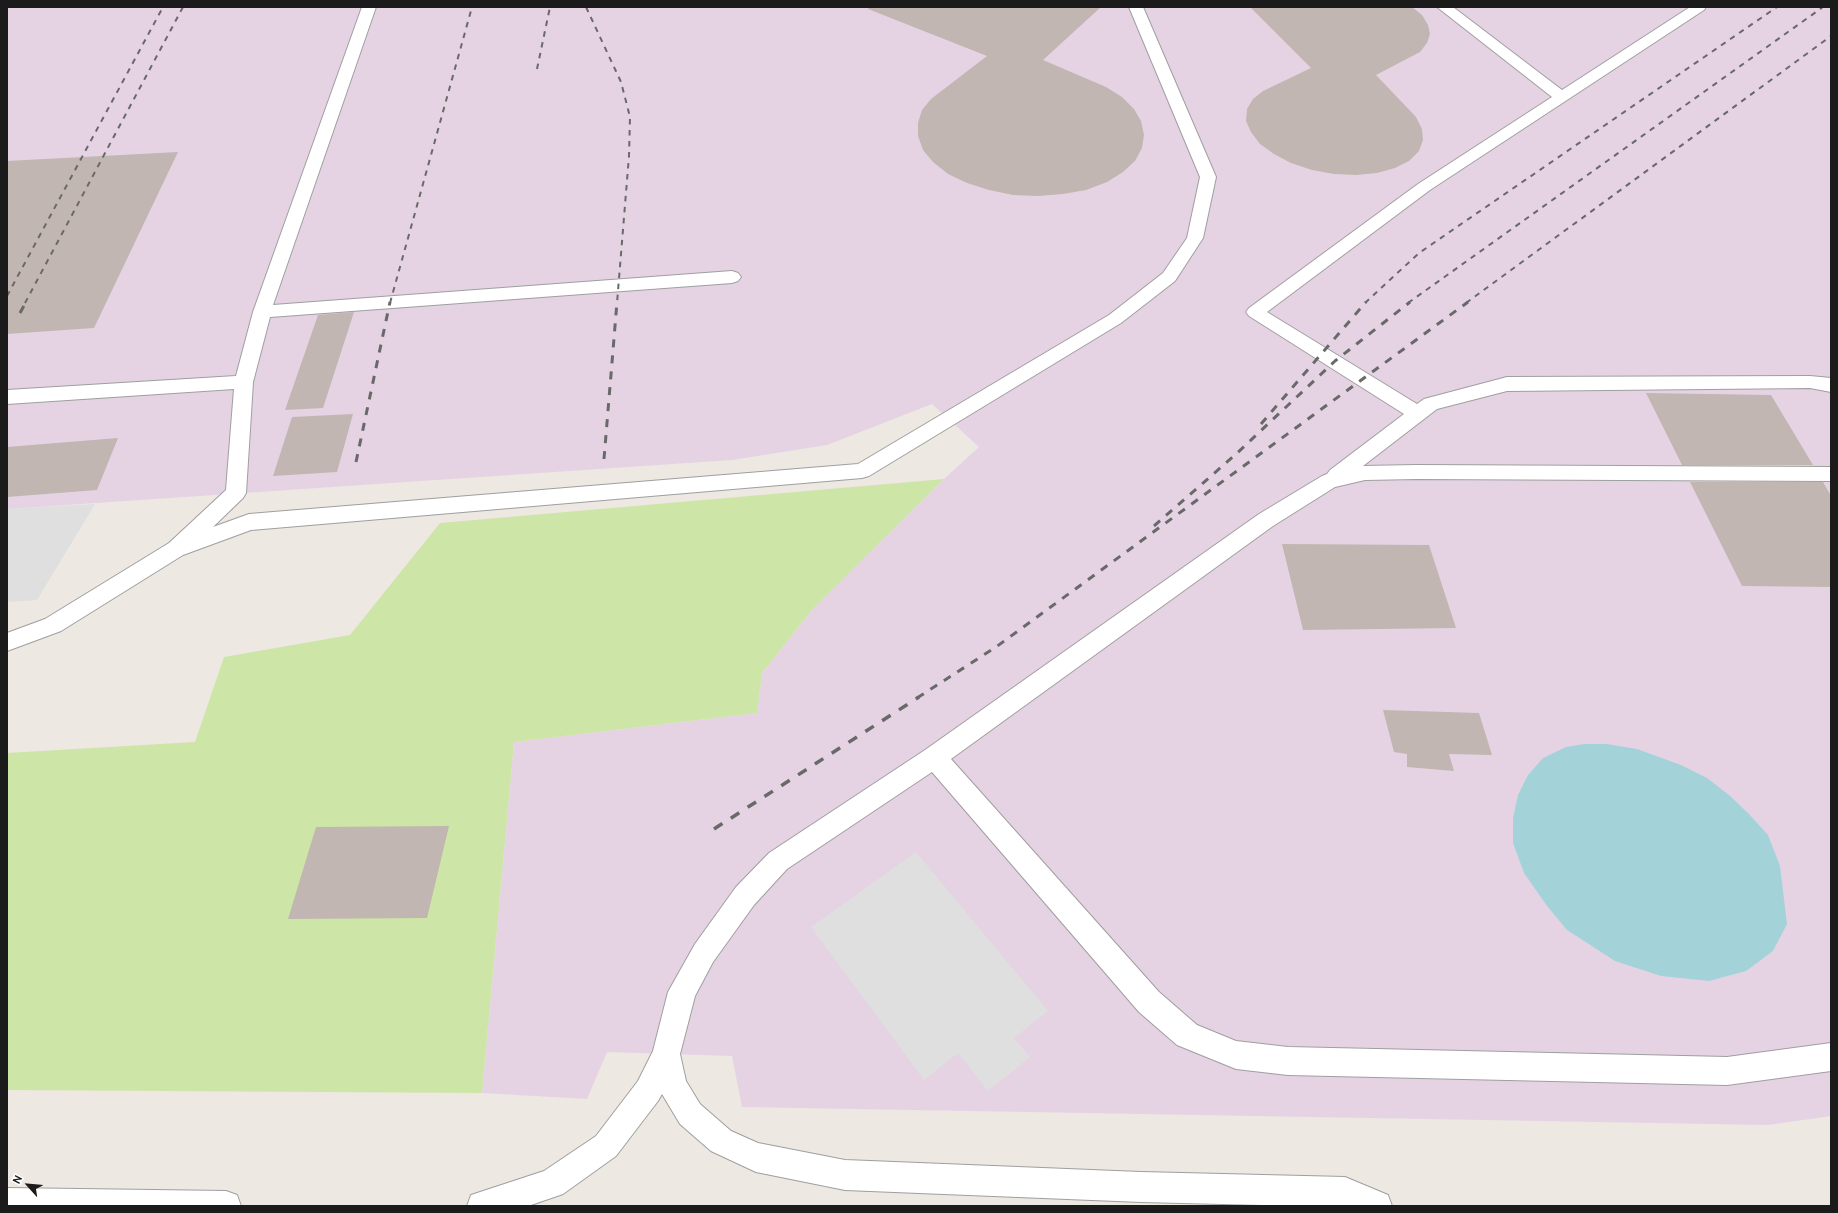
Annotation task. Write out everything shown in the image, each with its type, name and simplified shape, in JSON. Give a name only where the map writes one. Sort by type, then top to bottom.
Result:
[{"type":"street","points":[[7,642],[53,625],[176,549],[236,493],[244,382],[262,312],[369,7]]},
{"type":"street","points":[[176,549],[249,522],[862,471],[1115,319],[1169,277],[1195,238],[1208,177],[1136,7]]},
{"type":"street","points":[[1444,7],[1562,97]]},
{"type":"street","points":[[1418,414],[1255,312],[1424,187],[1699,7]]},
{"type":"street","points":[[262,312],[390,301],[732,277]]},
{"type":"street","points":[[7,397],[244,382]]},
{"type":"street","points":[[482,1206],[552,1183],[606,1146],[648,1091],[666,1054],[682,992],[704,953],[745,896],[778,861],[934,757],[1266,520],[1329,481],[1431,404],[1507,384],[1810,382],[1831,385]]},
{"type":"street","points":[[1329,481],[1372,472],[1831,474]]},
{"type":"street","points":[[934,757],[1149,1002],[1187,1036],[1236,1055],[1288,1061],[1727,1071],[1831,1057]]},
{"type":"street","points":[[666,1054],[673,1086],[690,1114],[721,1141],[756,1157],[845,1175],[1149,1187],[1345,1192],[1377,1206]]},
{"type":"street","points":[[7,1203],[226,1206]]},
{"type":"shaded area","points":[[7,7],[1831,7],[1831,1116],[1768,1125],[742,1107],[732,1056],[607,1052],[587,1099],[482,1093],[514,742],[757,713],[762,673],[812,610],[944,479],[979,447],[932,404],[827,445],[732,460],[7,509]]},
{"type":"shaded area","points":[[95,504],[37,600],[7,602],[7,509]]},
{"type":"shaded area","points":[[916,852],[1048,1011],[1014,1038],[1030,1057],[988,1091],[958,1053],[924,1080],[811,927]]},
{"type":"green space","points":[[944,479],[812,610],[762,673],[757,713],[514,742],[482,1093],[7,1090],[7,753],[195,742],[224,657],[350,635],[440,523]]},
{"type":"water","points":[[1584,744],[1607,744],[1637,749],[1681,765],[1707,778],[1729,795],[1749,814],[1768,835],[1780,866],[1787,924],[1773,951],[1746,971],[1709,981],[1661,976],[1615,961],[1567,930],[1547,906],[1524,873],[1513,843],[1513,818],[1518,795],[1528,775],[1543,758],[1566,747]]},
{"type":"building","points":[[869,7],[1101,7],[1043,60],[1106,87],[1122,97],[1134,109],[1141,121],[1144,135],[1142,148],[1135,161],[1123,172],[1107,182],[1086,190],[1038,196],[1013,195],[989,190],[967,183],[948,174],[933,162],[923,150],[918,136],[918,123],[922,110],[931,99],[987,56],[868,9]]},
{"type":"building","points":[[1250,7],[1412,7],[1422,15],[1428,25],[1430,34],[1427,43],[1420,52],[1376,75],[1416,117],[1422,129],[1423,140],[1419,151],[1409,161],[1395,168],[1377,173],[1356,175],[1334,174],[1312,170],[1291,163],[1274,154],[1260,144],[1251,132],[1246,121],[1247,109],[1253,99],[1263,91],[1311,68]]},
{"type":"building","points":[[178,152],[94,328],[7,334],[7,161]]},
{"type":"building","points":[[354,312],[323,408],[285,410],[318,315]]},
{"type":"building","points":[[1646,393],[1771,395],[1813,465],[1682,465]]},
{"type":"building","points":[[353,414],[337,472],[273,476],[292,417]]},
{"type":"building","points":[[118,438],[97,490],[7,497],[7,447]]},
{"type":"building","points":[[1690,482],[1823,482],[1831,496],[1831,587],[1742,586]]},
{"type":"building","points":[[1282,544],[1429,545],[1456,628],[1303,630]]},
{"type":"building","points":[[1383,710],[1479,713],[1492,755],[1449,754],[1454,771],[1407,767],[1407,754],[1394,752]]},
{"type":"building","points":[[449,826],[427,918],[288,919],[316,827]]},
{"type":"railway","points":[[7,296],[163,7]]},
{"type":"railway","points":[[25,303],[183,7]]},
{"type":"railway","points":[[390,303],[472,7]]},
{"type":"railway","points":[[537,69],[550,7]]},
{"type":"railway","points":[[586,7],[621,82],[630,117],[629,156],[617,303]]},
{"type":"railway","points":[[1366,302],[1419,253],[1777,7]]},
{"type":"railway","points":[[1408,303],[1823,7]]},
{"type":"railway","points":[[1466,303],[1831,36]]},
{"type":"railway","points":[[20,313],[26,302]]},
{"type":"railway","points":[[356,462],[390,302]]},
{"type":"railway","points":[[604,459],[617,302]]},
{"type":"railway","points":[[1261,424],[1366,302]]},
{"type":"railway","points":[[1154,526],[1235,455],[1335,361],[1410,302]]},
{"type":"railway","points":[[917,698],[996,647],[1468,302]]},
{"type":"railway","points":[[714,829],[919,697]]}]
